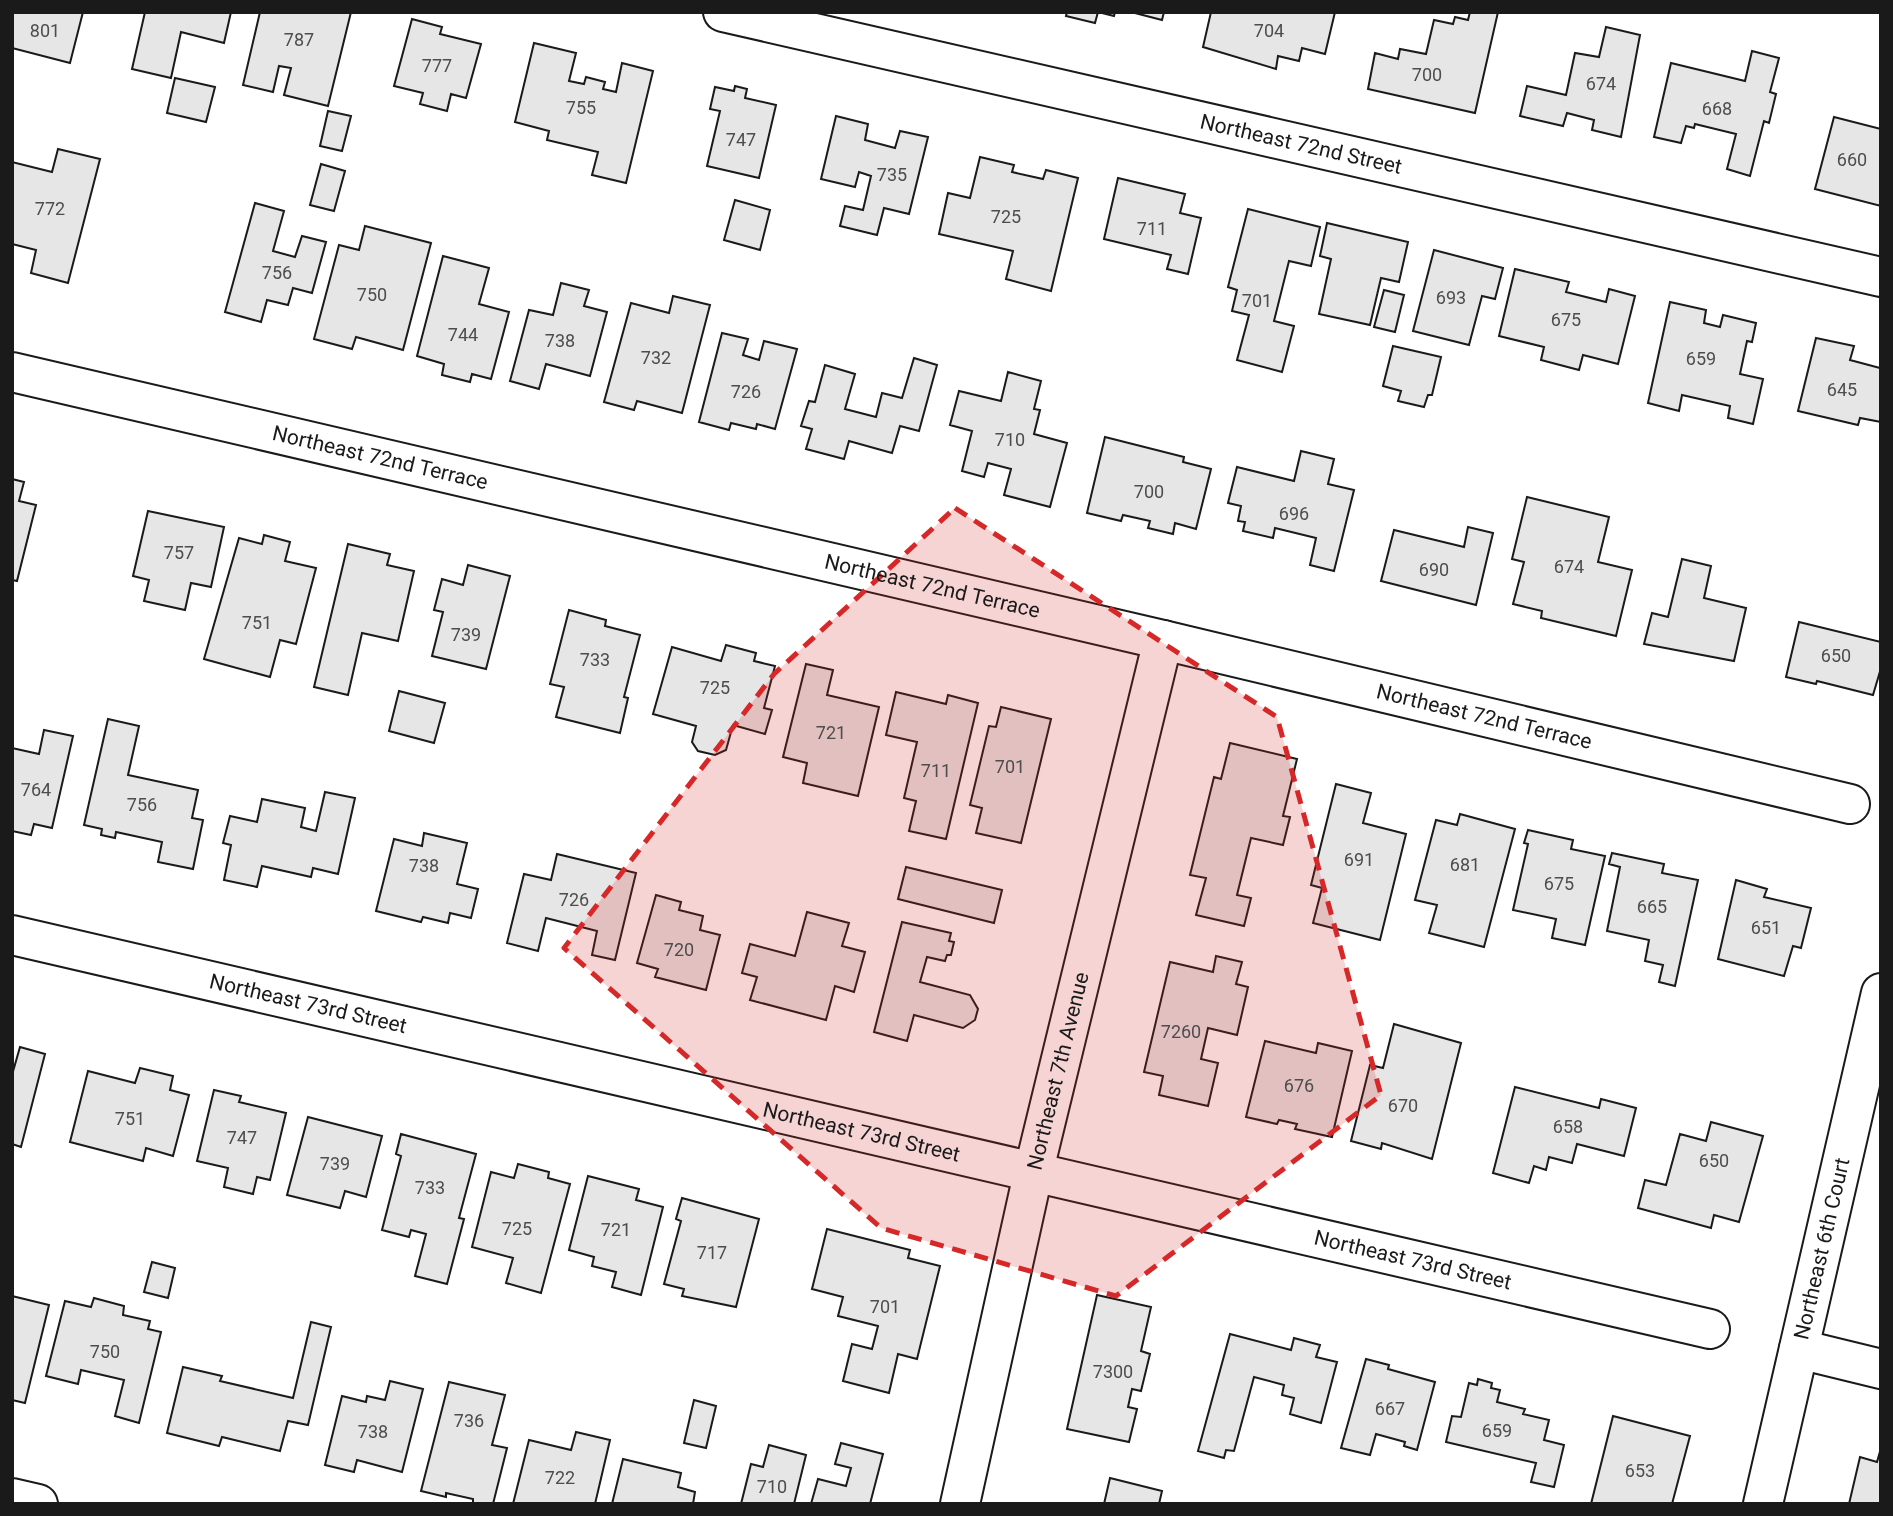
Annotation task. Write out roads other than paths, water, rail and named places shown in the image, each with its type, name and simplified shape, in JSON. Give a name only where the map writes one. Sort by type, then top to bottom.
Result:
[{"type":"street","name":"Northeast 72nd Street","points":[[723,12],[1881,277]]},
{"type":"street","name":"Northeast 72nd Terrace","points":[[12,372],[1163,640],[1850,804]]},
{"type":"street","name":"Northeast 7th Avenue","points":[[960,1504],[1033,1174],[1163,640]]},
{"type":"street","name":"Northeast 73rd Street","points":[[12,935],[1710,1329]]},
{"type":"street","name":"Northeast 6th Court","points":[[1763,1504],[1881,993]]},
{"type":"street","points":[[1799,1349],[1881,1369]]},
{"type":"street","points":[[12,1498],[38,1504]]}]
